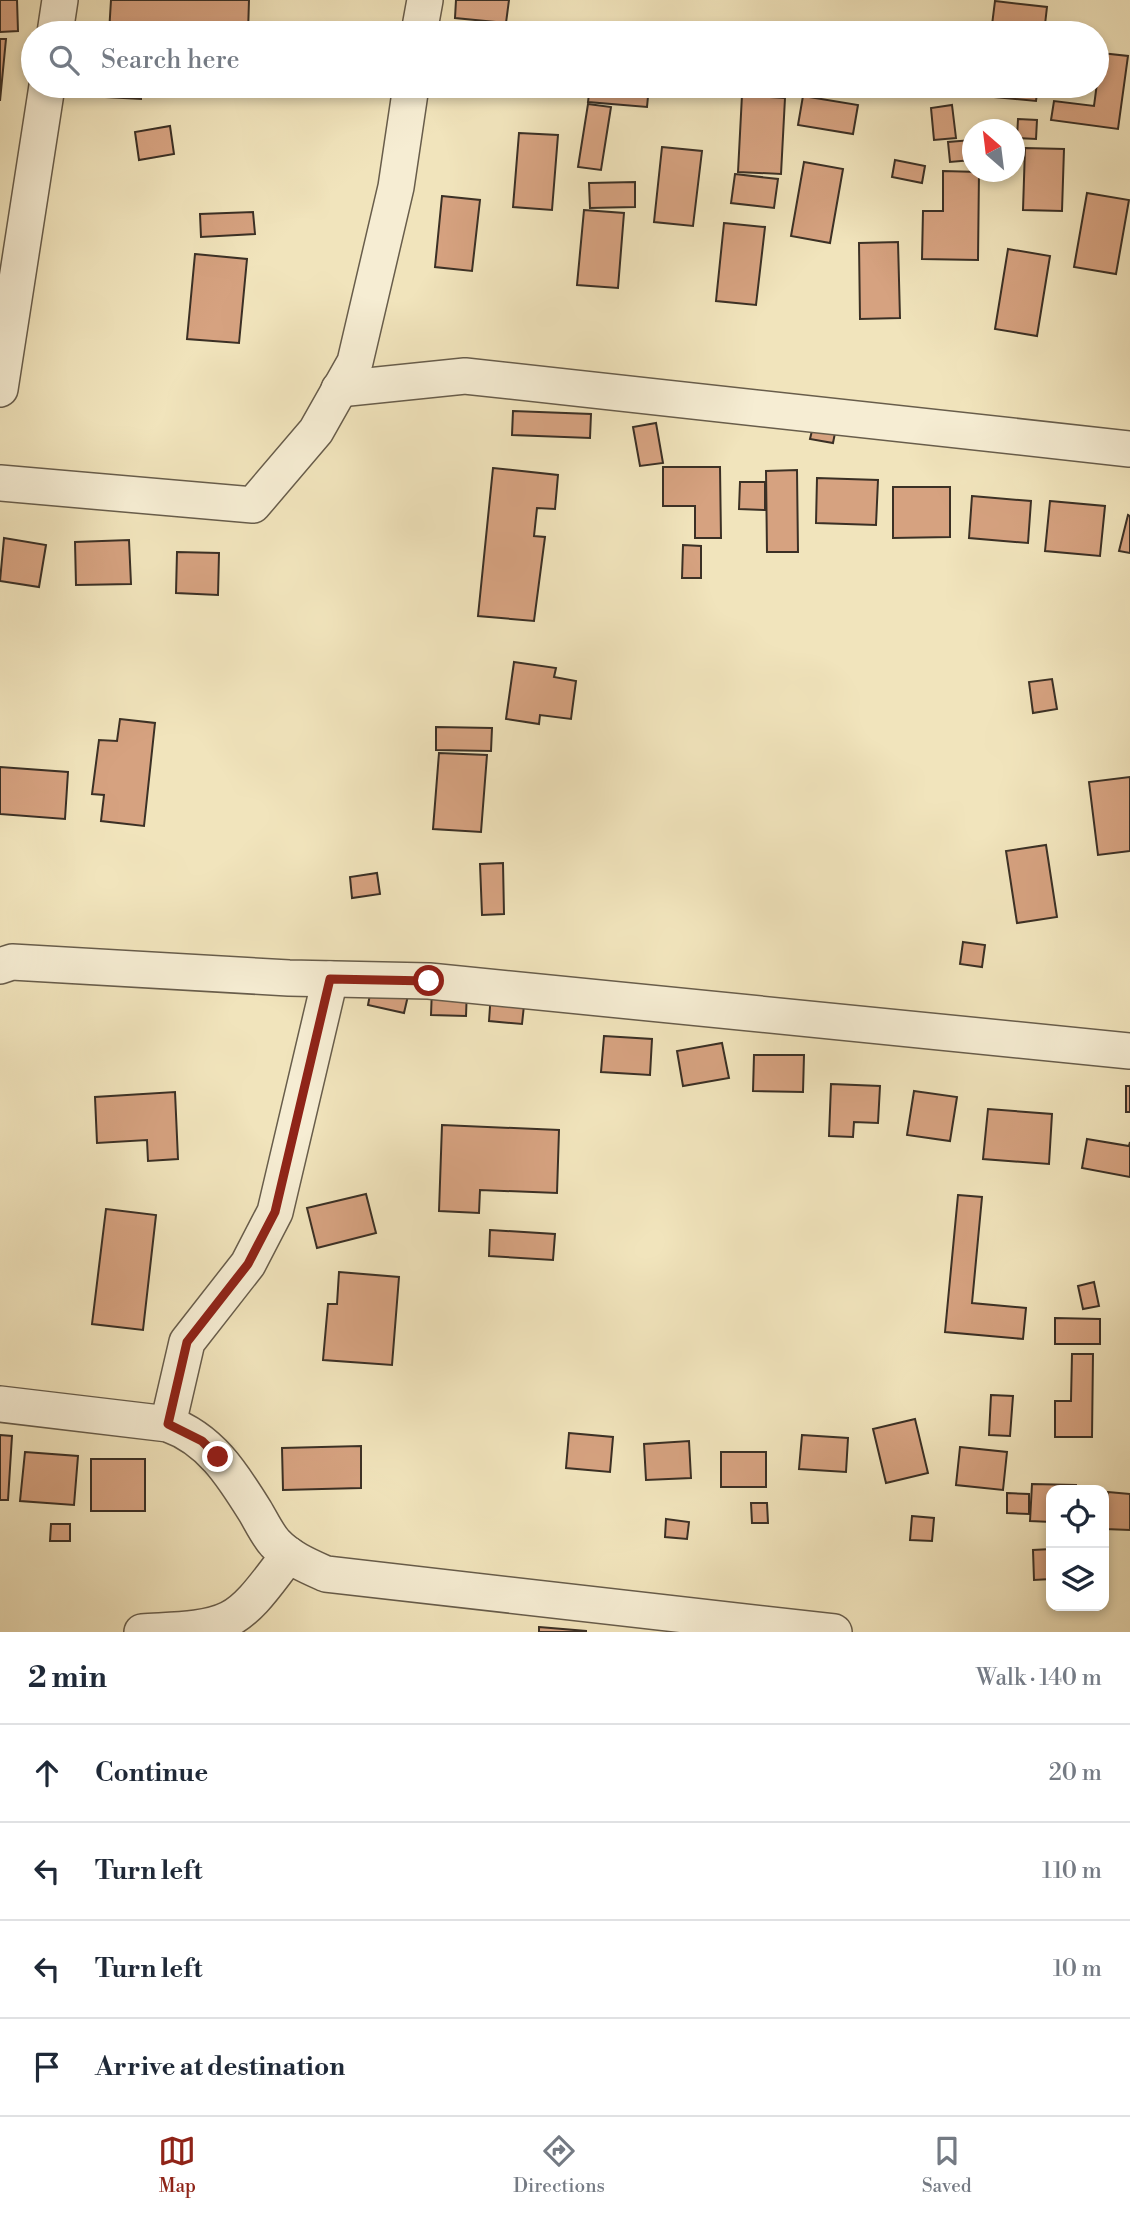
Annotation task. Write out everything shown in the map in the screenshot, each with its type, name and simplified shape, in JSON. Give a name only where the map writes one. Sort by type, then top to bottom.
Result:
[{"type":"street","points":[[57,21],[60,0]]},
{"type":"street","points":[[421,21],[425,0]]},
{"type":"street","points":[[0,388],[45,98]]},
{"type":"street","points":[[0,483],[253,505],[316,431],[355,362],[396,187],[409,98]]},
{"type":"street","points":[[339,390],[422,378],[465,376],[1130,449]]},
{"type":"street","points":[[0,966],[12,962],[330,979],[429,981],[1130,1051]]},
{"type":"street","points":[[168,1424],[187,1342],[248,1264],[275,1212],[330,979]]},
{"type":"street","points":[[0,1404],[168,1424],[202,1441],[233,1475],[274,1541],[289,1555],[326,1574],[834,1632]]},
{"type":"street","points":[[142,1632],[213,1623],[231,1618],[245,1606],[289,1555]]},
{"type":"building","points":[[0,0],[17,0],[18,31],[0,32]]},
{"type":"building","points":[[111,0],[249,0],[248,21],[110,21]]},
{"type":"building","points":[[456,0],[509,0],[506,21],[455,18]]},
{"type":"building","points":[[995,1],[1047,7],[1045,21],[992,21]]},
{"type":"building","points":[[0,39],[6,39],[0,101]]},
{"type":"building","points":[[1109,54],[1128,56],[1118,129],[1051,120],[1054,101],[1094,106],[1095,98],[1109,98]]},
{"type":"building","points":[[588,98],[648,98],[647,107],[588,102]]},
{"type":"building","points":[[742,98],[785,98],[781,174],[738,172]]},
{"type":"building","points":[[803,98],[858,105],[853,134],[798,125]]},
{"type":"building","points":[[1005,98],[1036,98],[1036,101]]},
{"type":"building","points":[[588,104],[611,107],[601,170],[578,167]]},
{"type":"building","points":[[952,105],[956,138],[934,140],[931,108]]},
{"type":"building","points":[[1025,119],[1037,120],[1036,139],[1025,138]]},
{"type":"building","points":[[170,126],[174,154],[139,160],[135,132]]},
{"type":"building","points":[[519,133],[558,135],[552,210],[513,207]]},
{"type":"building","points":[[962,141],[962,161],[950,162],[948,142]]},
{"type":"building","points":[[662,147],[702,151],[693,226],[654,222]]},
{"type":"building","points":[[1025,148],[1064,149],[1062,211],[1023,210]]},
{"type":"building","points":[[895,160],[925,166],[922,183],[892,177]]},
{"type":"building","points":[[804,162],[843,169],[830,243],[791,236]]},
{"type":"building","points":[[943,171],[962,172],[962,182],[979,182],[978,260],[922,259],[923,211],[943,211]]},
{"type":"building","points":[[735,174],[778,179],[774,208],[731,203]]},
{"type":"building","points":[[635,182],[635,207],[590,208],[589,183]]},
{"type":"building","points":[[1087,193],[1129,200],[1116,274],[1074,267]]},
{"type":"building","points":[[442,196],[480,200],[472,271],[435,267]]},
{"type":"building","points":[[584,210],[624,213],[618,288],[577,285]]},
{"type":"building","points":[[253,212],[255,234],[201,237],[200,214]]},
{"type":"building","points":[[724,223],[765,227],[756,305],[716,301]]},
{"type":"building","points":[[898,242],[900,318],[860,319],[859,243]]},
{"type":"building","points":[[1008,249],[1050,256],[1037,336],[995,329]]},
{"type":"building","points":[[195,254],[247,259],[239,343],[187,339]]},
{"type":"building","points":[[513,411],[591,414],[590,438],[512,435]]},
{"type":"building","points":[[815,418],[837,423],[833,443],[810,439]]},
{"type":"building","points":[[656,423],[663,463],[640,466],[633,427]]},
{"type":"building","points":[[663,467],[720,467],[721,538],[695,538],[695,506],[663,506]]},
{"type":"building","points":[[493,468],[558,475],[555,509],[537,508],[534,536],[545,537],[534,621],[478,616]]},
{"type":"building","points":[[797,470],[798,552],[767,552],[766,471]]},
{"type":"building","points":[[817,478],[878,480],[876,525],[816,523]]},
{"type":"building","points":[[740,482],[765,482],[765,510],[739,509]]},
{"type":"building","points":[[893,487],[950,487],[950,537],[893,538]]},
{"type":"building","points":[[972,496],[1031,501],[1028,543],[969,538]]},
{"type":"building","points":[[1050,501],[1105,506],[1100,556],[1045,551]]},
{"type":"building","points":[[1128,515],[1130,516],[1130,553],[1119,551]]},
{"type":"building","points":[[4,538],[46,545],[39,587],[0,581]]},
{"type":"building","points":[[129,540],[131,584],[76,585],[75,542]]},
{"type":"building","points":[[683,545],[701,546],[701,578],[682,578]]},
{"type":"building","points":[[177,552],[219,553],[218,595],[176,593]]},
{"type":"building","points":[[514,662],[556,668],[554,677],[576,681],[571,719],[540,715],[539,724],[506,719]]},
{"type":"building","points":[[1052,679],[1057,709],[1033,713],[1029,682]]},
{"type":"building","points":[[120,719],[155,723],[144,826],[101,821],[104,795],[92,794],[99,740],[117,741]]},
{"type":"building","points":[[436,727],[492,728],[491,751],[436,750]]},
{"type":"building","points":[[439,753],[487,755],[481,832],[433,829]]},
{"type":"building","points":[[0,767],[68,772],[65,819],[0,814]]},
{"type":"building","points":[[1130,777],[1130,851],[1098,855],[1089,782]]},
{"type":"building","points":[[1046,845],[1057,917],[1017,923],[1006,851]]},
{"type":"building","points":[[503,863],[504,914],[482,915],[480,864]]},
{"type":"building","points":[[377,873],[380,894],[352,898],[350,877]]},
{"type":"building","points":[[963,942],[985,945],[982,967],[960,964]]},
{"type":"building","points":[[373,979],[410,987],[404,1013],[368,1005]]},
{"type":"building","points":[[432,988],[467,989],[466,1016],[431,1015]]},
{"type":"building","points":[[491,993],[525,996],[522,1024],[489,1021]]},
{"type":"building","points":[[604,1036],[652,1039],[650,1075],[601,1072]]},
{"type":"building","points":[[722,1043],[729,1078],[683,1086],[677,1051]]},
{"type":"building","points":[[754,1055],[804,1055],[803,1092],[753,1091]]},
{"type":"building","points":[[831,1084],[880,1086],[878,1123],[854,1122],[853,1137],[829,1136]]},
{"type":"building","points":[[1126,1086],[1130,1086],[1130,1112],[1126,1112]]},
{"type":"building","points":[[914,1091],[957,1097],[950,1141],[907,1135]]},
{"type":"building","points":[[175,1092],[178,1159],[148,1161],[147,1140],[97,1143],[95,1097]]},
{"type":"building","points":[[988,1109],[1052,1114],[1049,1164],[983,1159]]},
{"type":"building","points":[[442,1125],[559,1130],[557,1193],[480,1190],[479,1213],[439,1211]]},
{"type":"building","points":[[1087,1139],[1129,1146],[1130,1142],[1130,1177],[1082,1168]]},
{"type":"building","points":[[366,1194],[376,1233],[317,1248],[307,1208]]},
{"type":"building","points":[[958,1195],[982,1197],[972,1303],[1026,1308],[1023,1339],[945,1332]]},
{"type":"building","points":[[106,1209],[156,1215],[143,1330],[92,1324]]},
{"type":"building","points":[[490,1230],[555,1234],[553,1260],[489,1256]]},
{"type":"building","points":[[339,1272],[399,1277],[392,1365],[323,1360],[328,1304],[337,1304]]},
{"type":"building","points":[[1094,1282],[1099,1306],[1083,1309],[1078,1286]]},
{"type":"building","points":[[1055,1318],[1100,1319],[1100,1344],[1055,1344]]},
{"type":"building","points":[[1072,1354],[1093,1354],[1092,1437],[1055,1437],[1055,1401],[1071,1401]]},
{"type":"building","points":[[991,1395],[1013,1396],[1010,1436],[989,1435]]},
{"type":"building","points":[[915,1419],[928,1473],[886,1483],[873,1429]]},
{"type":"building","points":[[569,1433],[613,1437],[610,1472],[566,1468]]},
{"type":"building","points":[[0,1435],[12,1436],[8,1500],[0,1500]]},
{"type":"building","points":[[802,1435],[848,1438],[846,1472],[799,1469]]},
{"type":"building","points":[[689,1441],[691,1478],[646,1480],[644,1444]]},
{"type":"building","points":[[361,1446],[361,1488],[283,1490],[282,1448]]},
{"type":"building","points":[[960,1447],[1007,1452],[1003,1490],[956,1485]]},
{"type":"building","points":[[25,1452],[78,1456],[74,1505],[20,1501]]},
{"type":"building","points":[[721,1452],[766,1452],[766,1487],[721,1487]]},
{"type":"building","points":[[91,1459],[145,1459],[145,1511],[91,1511]]},
{"type":"building","points":[[1032,1484],[1076,1485],[1046,1485],[1046,1522],[1030,1521]]},
{"type":"building","points":[[1109,1492],[1130,1494],[1130,1530],[1109,1529]]},
{"type":"building","points":[[1007,1493],[1029,1494],[1029,1514],[1007,1513]]},
{"type":"building","points":[[751,1503],[767,1503],[768,1523],[752,1523]]},
{"type":"building","points":[[912,1516],[934,1518],[932,1541],[910,1540]]},
{"type":"building","points":[[666,1519],[689,1522],[687,1539],[665,1537]]},
{"type":"building","points":[[51,1524],[70,1524],[70,1541],[50,1541]]},
{"type":"building","points":[[1046,1549],[1046,1579],[1034,1580],[1033,1550]]},
{"type":"building","points":[[539,1627],[586,1631],[586,1632],[539,1632]]},
{"type":"route","points":[[218,1457],[202,1441],[168,1424],[181,1356],[195,1330],[248,1264],[265,1237],[275,1212],[330,979],[429,981]]}]
